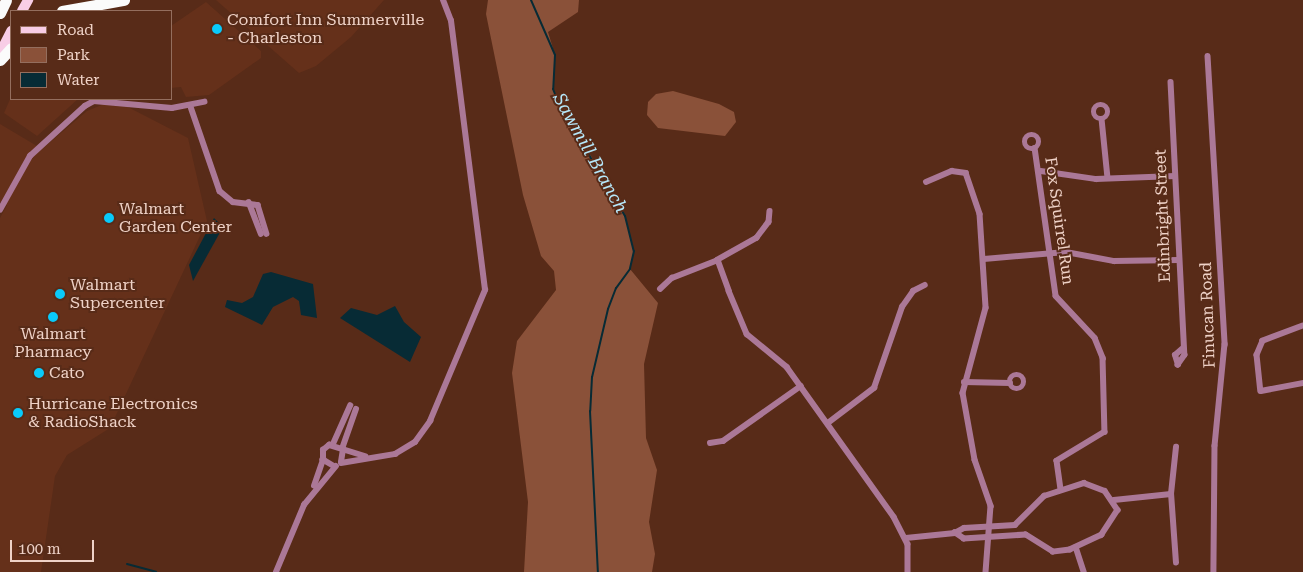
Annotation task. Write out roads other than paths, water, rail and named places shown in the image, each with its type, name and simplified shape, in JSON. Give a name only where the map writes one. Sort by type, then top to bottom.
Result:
[{"type":"highway","points":[[0,14],[7,0]]},
{"type":"highway","points":[[68,10],[124,0]]},
{"type":"highway","points":[[0,60],[10,49]]},
{"type":"main road","points":[[0,53],[10,33]]},
{"type":"street","points":[[323,460],[338,464],[406,450],[423,433],[485,290],[451,21],[443,0]]},
{"type":"street","name":"Finucan Road","points":[[1208,56],[1225,344],[1222,408],[1215,446],[1214,572]]},
{"type":"street","name":"Edinbright Street","points":[[1171,82],[1182,349]]},
{"type":"street","points":[[0,210],[30,156],[85,106],[94,101],[191,107],[204,102]]},
{"type":"street","points":[[191,107],[220,191],[233,202],[249,202],[261,208],[264,234]]},
{"type":"street","points":[[1102,119],[1108,178]]},
{"type":"street","name":"Fox Squirrel Run","points":[[1035,148],[1041,171],[1056,296],[1095,338],[1103,358],[1105,432],[1057,461],[1061,490]]},
{"type":"street","points":[[926,182],[952,170],[971,177],[984,259],[984,322],[964,382],[970,440],[990,506],[986,572]]},
{"type":"street","points":[[1041,171],[1108,178],[1175,176]]},
{"type":"street","points":[[660,288],[672,278],[718,260],[757,238],[769,222],[770,211]]},
{"type":"street","points":[[984,259],[1050,252],[1114,261],[1178,260]]},
{"type":"street","points":[[718,260],[748,334],[782,362],[801,386],[906,538],[908,572]]},
{"type":"street","points":[[828,423],[874,388],[902,307],[913,291],[925,285]]},
{"type":"street","points":[[1303,326],[1263,341],[1257,355],[1261,391],[1303,383]]},
{"type":"street","points":[[964,382],[1010,383]]},
{"type":"street","points":[[710,443],[723,441],[801,386]]},
{"type":"street","points":[[276,572],[312,494],[323,460],[323,450],[333,444],[350,406]]},
{"type":"street","points":[[312,494],[338,464],[356,409]]},
{"type":"street","points":[[333,444],[342,449],[372,457]]},
{"type":"street","points":[[1176,447],[1171,494],[1176,563]]},
{"type":"street","points":[[906,538],[989,527],[1015,526],[1038,500],[1061,490],[1092,483],[1114,500],[1118,510],[1108,529],[1076,547],[1053,552],[1026,535],[988,539],[964,539],[954,533]]},
{"type":"street","points":[[1114,500],[1171,494]]},
{"type":"street","points":[[1076,547],[1084,572]]},
{"type":"water","points":[[214,218],[223,227],[193,281],[189,265]]},
{"type":"water","points":[[271,272],[313,284],[317,318],[301,315],[299,301],[293,297],[273,307],[262,325],[225,307],[227,300],[242,303],[253,297],[263,274]]},
{"type":"water","points":[[395,306],[404,322],[421,337],[410,362],[340,318],[351,308],[377,315]]},
{"type":"waterway","name":"Sawmill Branch","points":[[531,0],[555,55],[553,89],[559,104],[625,216],[634,251],[630,269],[616,288],[608,309],[592,377],[590,411],[598,572]]},
{"type":"waterway","points":[[127,564],[156,572]]},
{"type":"place","name":"Comfort Inn Summerville - Charleston","points":[[217,29]]},
{"type":"place","name":"Walmart Garden Center","points":[[109,218]]},
{"type":"place","name":"Walmart Supercenter","points":[[60,294]]},
{"type":"place","name":"Walmart Pharmacy","points":[[53,317]]},
{"type":"place","name":"Cato","points":[[39,373]]},
{"type":"place","name":"Hurricane Electronics & RadioShack","points":[[18,413]]}]
